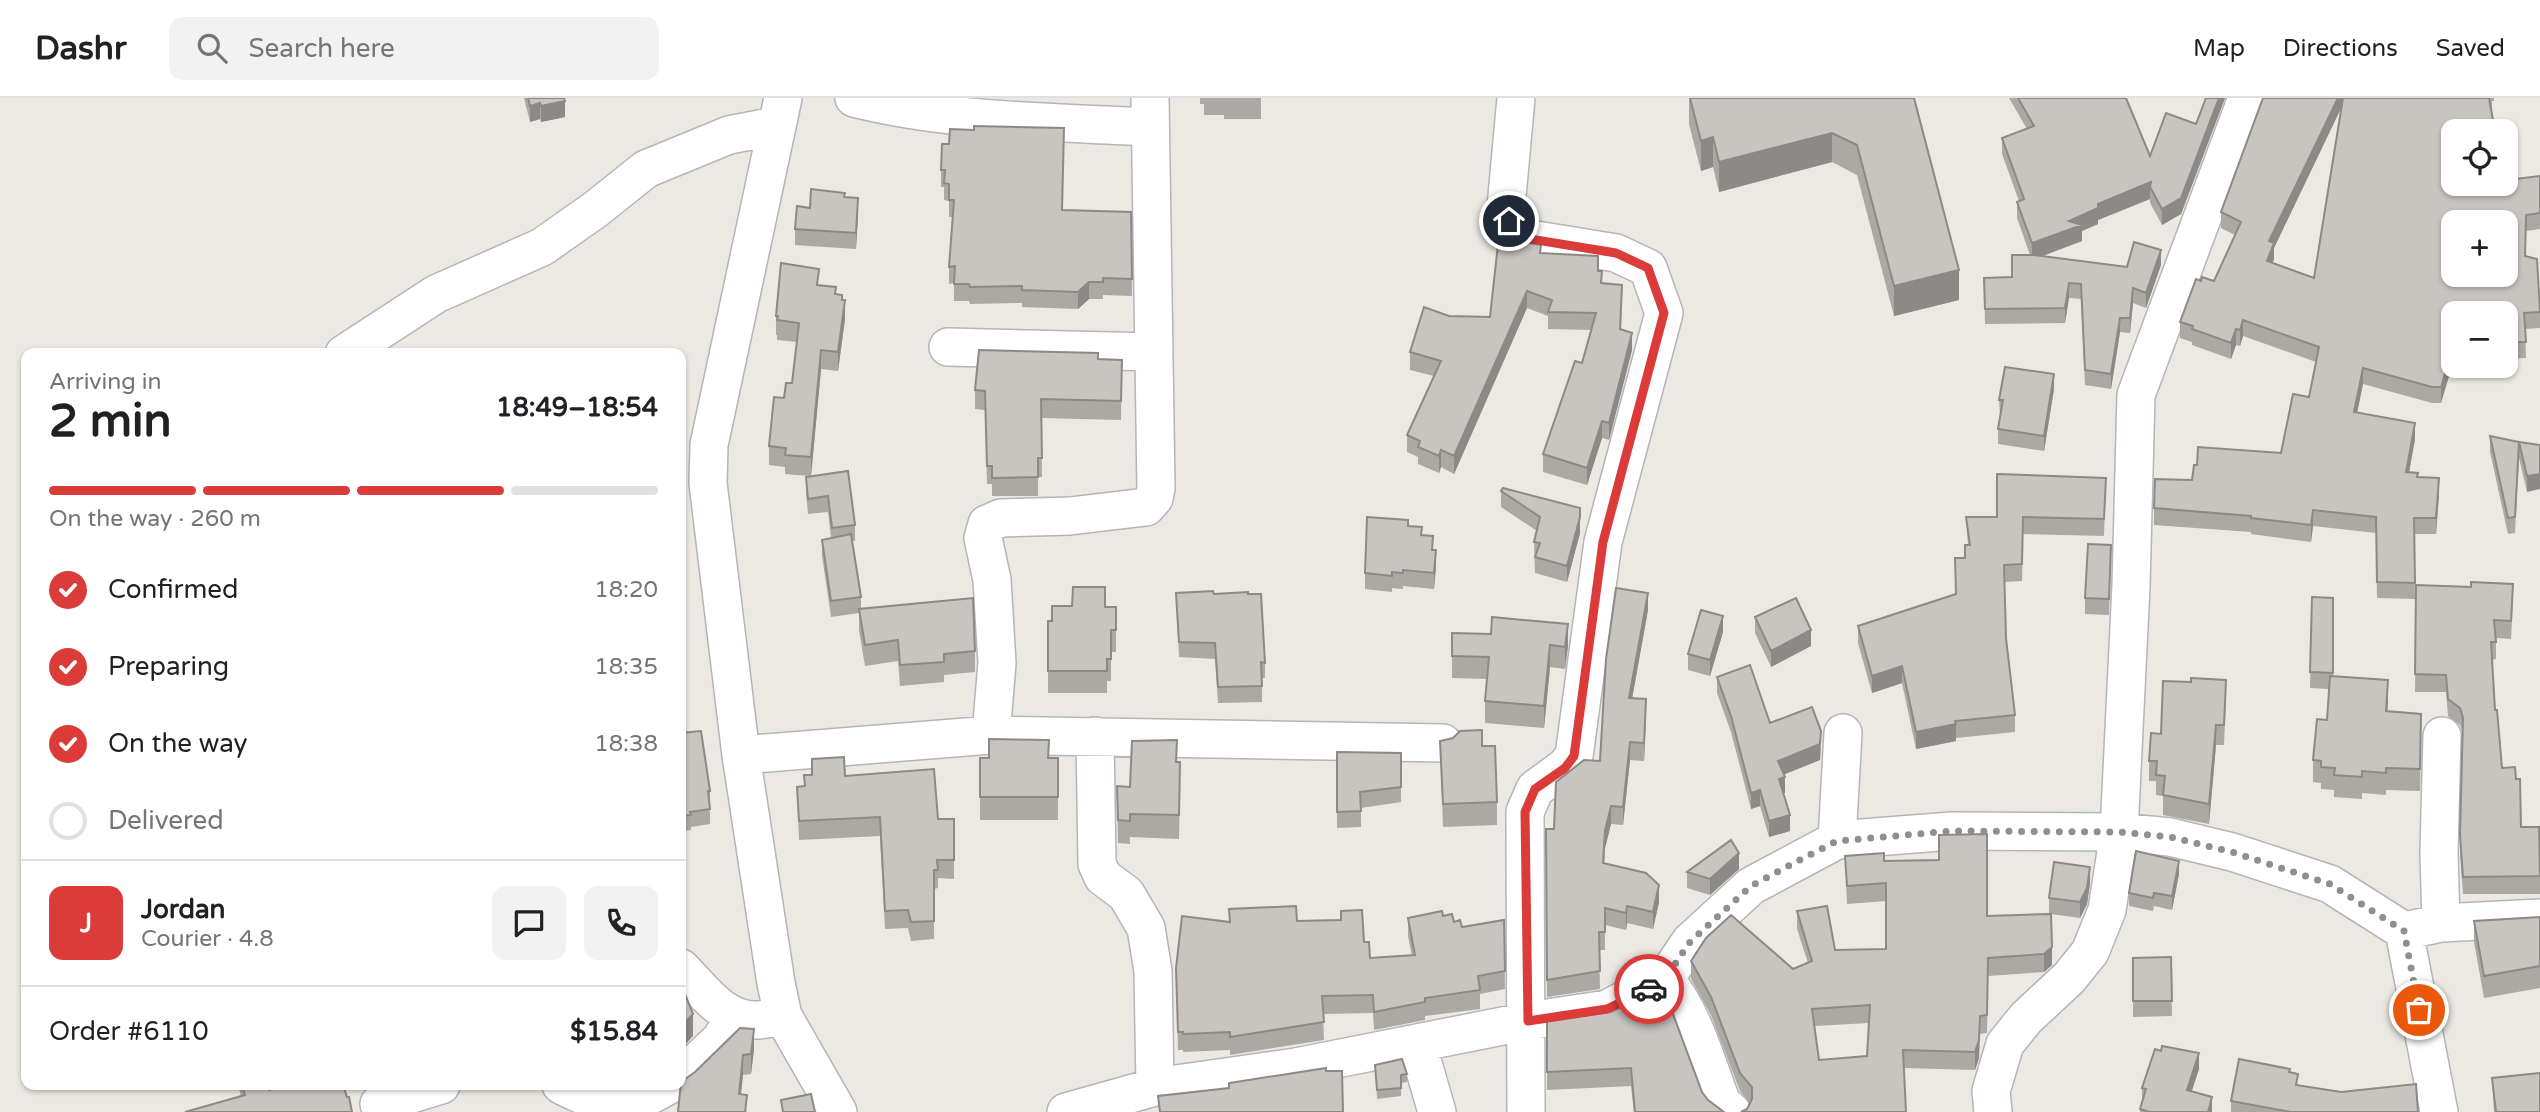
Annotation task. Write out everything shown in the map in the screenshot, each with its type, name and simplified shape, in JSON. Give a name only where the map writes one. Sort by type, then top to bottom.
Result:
[{"type":"street","points":[[854,98],[897,109],[995,120],[1150,113],[1156,488],[1154,498],[1146,506],[1070,516],[1001,518],[987,524],[983,538],[992,580],[997,663],[990,735]]},
{"type":"street","points":[[1516,98],[1506,206],[1512,236],[1616,253],[1648,268],[1664,313],[1603,542],[1574,756],[1565,768],[1535,789],[1525,812],[1527,1112]]},
{"type":"street","points":[[1993,1112],[1991,1091],[2005,1044],[2026,1018],[2069,978],[2090,952],[2107,910],[2119,832],[2131,586],[2136,395],[2247,98]]},
{"type":"street","points":[[353,348],[436,293],[542,247],[646,169],[779,112]]},
{"type":"street","points":[[779,112],[709,445],[695,488],[783,1016],[838,1112]]},
{"type":"street","points":[[948,347],[1154,352]]},
{"type":"street","points":[[1837,841],[1843,733]]},
{"type":"street","points":[[741,755],[990,735],[1443,743]]},
{"type":"street","points":[[1095,736],[1097,864],[1103,877],[1126,894],[1146,928],[1153,971],[1155,1087]]},
{"type":"street","points":[[2441,923],[2442,736]]},
{"type":"street","points":[[1066,1112],[1155,1087],[1296,1067],[1528,1021],[1607,1009],[1665,979],[1690,942],[1751,886],[1837,841],[1952,831],[2119,832],[2170,837],[2232,852],[2330,884],[2404,931],[2441,923],[2540,918]]},
{"type":"street","points":[[2404,931],[2439,1112]]},
{"type":"street","points":[[686,973],[721,1009],[734,1017],[755,1020],[783,1016]]},
{"type":"street","points":[[1665,979],[1679,996],[1693,1022],[1722,1103],[1732,1112]]},
{"type":"street","points":[[686,1072],[720,1040],[734,1017]]},
{"type":"street","points":[[1417,1043],[1437,1112]]},
{"type":"street","points":[[379,1104],[425,1090]]},
{"type":"street","points":[[570,1090],[591,1101],[612,1107],[630,1106],[660,1090]]},
{"type":"building","points":[[528,98],[564,98],[565,101],[530,106]]},
{"type":"building","points":[[1690,98],[1914,98],[1959,270],[1894,286],[1857,145],[1832,133],[1719,162],[1713,137],[1701,141]]},
{"type":"building","points":[[2018,98],[2126,98],[2150,156],[2166,113],[2196,124],[2206,98],[2219,98],[2181,198],[2162,209],[2150,187],[2151,182],[2098,204],[2098,208],[2069,221],[2082,225],[2032,243],[2017,202],[2024,199],[2002,138],[2034,126]]},
{"type":"building","points":[[2263,98],[2338,98],[2269,241],[2274,243],[2267,261],[2314,278],[2343,98],[2489,98],[2493,119],[2441,119],[2441,196],[2518,196],[2518,179],[2540,176],[2540,213],[2526,215],[2525,256],[2537,259],[2540,312],[2524,313],[2526,342],[2518,342],[2518,301],[2441,301],[2441,378],[2444,378],[2441,387],[2432,387],[2363,368],[2354,412],[2415,423],[2406,472],[2418,473],[2417,477],[2439,478],[2436,518],[2414,518],[2415,583],[2377,582],[2376,517],[2313,510],[2311,525],[2251,516],[2154,508],[2155,479],[2192,480],[2194,465],[2197,465],[2198,447],[2281,453],[2293,394],[2309,397],[2319,347],[2243,320],[2231,343],[2180,322],[2196,279],[2201,281],[2202,277],[2214,281],[2241,222],[2221,212]]},
{"type":"building","points":[[974,126],[1064,128],[1062,210],[1131,212],[1132,279],[1103,278],[1103,282],[1089,282],[1078,292],[1022,290],[1022,286],[970,287],[969,284],[954,284],[955,266],[949,267],[954,200],[949,200],[949,184],[944,183],[945,170],[941,170],[942,144],[949,144],[950,129],[974,130]]},
{"type":"building","points":[[811,189],[845,193],[844,197],[858,198],[856,233],[795,229],[797,206],[810,208]]},
{"type":"building","points":[[1500,240],[1541,245],[1540,253],[1598,256],[1598,271],[1602,271],[1601,283],[1622,285],[1620,329],[1632,333],[1609,423],[1602,421],[1587,468],[1543,454],[1575,361],[1582,363],[1596,313],[1548,312],[1552,300],[1527,291],[1454,456],[1441,450],[1439,456],[1418,447],[1420,441],[1407,435],[1441,361],[1410,352],[1424,307],[1449,316],[1490,317]]},
{"type":"building","points":[[2134,242],[2161,250],[2146,293],[2133,288],[2130,318],[2120,318],[2111,374],[2085,370],[2081,284],[2069,283],[2065,308],[1985,309],[1984,278],[2012,277],[2012,255],[2034,255],[2127,267]]},
{"type":"building","points":[[781,263],[819,269],[817,285],[836,287],[835,294],[842,295],[842,300],[845,300],[838,352],[821,350],[811,457],[785,455],[786,448],[769,446],[774,397],[784,398],[786,383],[792,383],[799,323],[777,320]]},
{"type":"building","points":[[979,350],[1098,353],[1098,359],[1122,360],[1121,401],[1041,399],[1042,458],[1038,458],[1038,477],[992,478],[992,466],[987,466],[985,391],[975,390]]},
{"type":"building","points":[[2005,367],[2054,374],[2044,436],[1998,429],[2003,400],[1999,400]]},
{"type":"building","points":[[2490,436],[2519,442],[2515,517],[2508,518]]},
{"type":"building","points":[[2519,442],[2540,445],[2540,474],[2527,476]]},
{"type":"building","points":[[848,471],[855,525],[832,528],[828,496],[808,499],[806,477]]},
{"type":"building","points":[[1997,474],[2106,478],[2104,519],[2023,517],[2022,564],[2004,565],[2006,638],[2015,715],[1955,721],[1956,724],[1916,732],[1902,666],[1872,676],[1858,626],[1956,594],[1955,558],[1965,558],[1965,545],[1970,545],[1966,517],[1997,517]]},
{"type":"building","points":[[1503,488],[1580,508],[1567,566],[1535,557],[1540,543],[1534,542],[1540,517],[1501,491]]},
{"type":"building","points":[[1367,517],[1408,520],[1408,526],[1422,527],[1421,535],[1433,536],[1432,550],[1436,550],[1434,573],[1403,570],[1403,573],[1392,572],[1392,576],[1365,573]]},
{"type":"building","points":[[851,534],[861,597],[831,601],[822,540]]},
{"type":"building","points":[[2088,544],[2111,545],[2109,599],[2085,598]]},
{"type":"building","points":[[2471,582],[2513,584],[2511,621],[2494,620],[2496,642],[2491,642],[2495,710],[2502,768],[2515,767],[2516,779],[2520,779],[2521,827],[2539,827],[2540,876],[2463,877],[2460,835],[2463,718],[2460,708],[2448,699],[2446,675],[2415,674],[2416,585],[2471,587]]},
{"type":"building","points":[[1073,587],[1105,587],[1105,607],[1116,607],[1116,630],[1111,630],[1111,659],[1107,659],[1107,671],[1048,671],[1048,621],[1052,621],[1052,606],[1072,606]]},
{"type":"building","points":[[1616,588],[1648,593],[1629,698],[1646,699],[1644,743],[1630,742],[1623,807],[1611,806],[1605,831],[1603,863],[1646,873],[1659,885],[1653,912],[1627,906],[1626,913],[1605,908],[1605,932],[1599,932],[1600,971],[1547,980],[1546,829],[1554,829],[1556,782],[1584,760],[1600,761],[1606,659]]},
{"type":"building","points":[[1213,591],[1214,594],[1261,594],[1265,663],[1261,662],[1262,686],[1218,687],[1215,643],[1179,642],[1176,593]]},
{"type":"building","points":[[2312,597],[2333,598],[2333,673],[2310,672]]},
{"type":"building","points":[[973,598],[975,651],[944,654],[944,662],[900,665],[898,640],[865,645],[859,609]]},
{"type":"building","points":[[1796,598],[1811,630],[1771,651],[1755,617]]},
{"type":"building","points":[[1701,610],[1723,616],[1710,660],[1688,654]]},
{"type":"building","points":[[1492,617],[1568,624],[1565,647],[1550,645],[1544,706],[1485,701],[1489,657],[1452,656],[1452,633],[1491,634]]},
{"type":"building","points":[[1750,665],[1770,723],[1812,707],[1821,731],[1820,744],[1778,761],[1785,777],[1779,779],[1790,815],[1769,821],[1760,790],[1751,793],[1731,716],[1717,677]]},
{"type":"building","points":[[2330,676],[2388,680],[2386,711],[2421,714],[2420,769],[2386,768],[2386,773],[2362,771],[2362,777],[2334,775],[2335,768],[2321,767],[2321,761],[2313,760],[2317,719],[2327,720]]},
{"type":"building","points":[[2191,678],[2226,680],[2224,725],[2216,725],[2209,804],[2163,795],[2165,776],[2156,775],[2157,761],[2149,761],[2151,733],[2161,734],[2163,681],[2191,682]]},
{"type":"building","points":[[1482,730],[1482,746],[1495,746],[1497,802],[1443,804],[1440,741],[1453,738],[1460,731]]},
{"type":"building","points":[[701,731],[710,809],[690,812],[691,815],[686,816],[686,732]]},
{"type":"building","points":[[989,739],[1049,740],[1048,758],[1058,758],[1058,797],[980,797],[980,758],[989,758]]},
{"type":"building","points":[[1177,740],[1176,762],[1180,762],[1179,815],[1130,814],[1130,821],[1118,820],[1117,786],[1130,787],[1132,741]]},
{"type":"building","points":[[1337,752],[1401,753],[1401,787],[1360,792],[1361,811],[1337,812]]},
{"type":"building","points":[[844,757],[845,776],[934,769],[938,819],[954,819],[954,860],[937,860],[938,870],[934,870],[934,921],[911,922],[908,910],[885,911],[880,817],[799,821],[797,787],[805,786],[804,775],[812,775],[812,759]]},
{"type":"building","points":[[1987,834],[1987,916],[2051,914],[2052,947],[2044,954],[1988,958],[1987,1015],[1980,1016],[1979,1040],[1975,1052],[1903,1050],[1906,1112],[1741,1112],[1747,1109],[1752,1099],[1752,1087],[1740,1073],[1711,997],[1691,961],[1706,938],[1731,915],[1793,969],[1812,961],[1797,911],[1827,906],[1835,950],[1886,949],[1886,883],[1847,886],[1845,856],[1884,853],[1884,861],[1939,860],[1939,835]],"holes":[[[1870,1005],[1867,1056],[1819,1060],[1812,1009]]]},
{"type":"building","points":[[1731,840],[1739,853],[1710,879],[1687,872]]},
{"type":"building","points":[[2136,851],[2179,861],[2172,896],[2154,893],[2153,898],[2129,893]]},
{"type":"building","points":[[2054,862],[2090,867],[2087,888],[2080,902],[2049,898]]},
{"type":"building","points":[[1296,906],[1297,921],[1341,920],[1341,911],[1362,910],[1364,942],[1369,942],[1370,958],[1415,955],[1408,918],[1442,911],[1443,916],[1452,914],[1454,922],[1460,920],[1462,927],[1504,920],[1505,971],[1478,976],[1480,990],[1425,998],[1425,1002],[1374,1012],[1373,995],[1322,996],[1324,1022],[1230,1037],[1230,1032],[1178,1032],[1176,968],[1182,916],[1230,922],[1229,909]]},
{"type":"building","points":[[2540,917],[2540,966],[2484,976],[2474,921]]},
{"type":"building","points":[[2171,957],[2172,1001],[2133,1001],[2133,958]]},
{"type":"building","points":[[1659,988],[1673,1014],[1702,1092],[1724,1112],[1635,1112],[1631,1068],[1547,1072],[1547,1021],[1611,1012],[1635,1000],[1653,997],[1652,992]]},
{"type":"building","points":[[686,996],[693,1014],[686,1022]]},
{"type":"building","points":[[740,1028],[754,1029],[751,1054],[743,1055],[739,1094],[747,1095],[745,1112],[678,1112],[680,1090],[686,1090],[686,1078]]},
{"type":"building","points":[[2162,1046],[2199,1053],[2187,1090],[2212,1097],[2208,1112],[2149,1112],[2140,1109],[2146,1089],[2142,1088],[2155,1049],[2161,1051]]},
{"type":"building","points":[[1402,1059],[1407,1074],[1401,1075],[1401,1088],[1377,1090],[1375,1065]]},
{"type":"building","points":[[2239,1059],[2290,1069],[2289,1072],[2298,1074],[2296,1085],[2341,1092],[2416,1084],[2418,1112],[2291,1112],[2231,1101]]},
{"type":"building","points":[[1326,1068],[1326,1071],[1342,1071],[1343,1112],[1160,1112],[1158,1096],[1229,1088],[1229,1083]]},
{"type":"building","points":[[2540,1073],[2540,1112],[2496,1112],[2492,1078]]},
{"type":"building","points":[[244,1090],[345,1090],[352,1112],[185,1112],[245,1095]]},
{"type":"building","points":[[811,1094],[815,1112],[783,1112],[781,1100]]},
{"type":"way so far","points":[[1649,989],[1665,979],[1690,942],[1751,886],[1837,841],[1952,831],[2119,832],[2170,837],[2232,852],[2330,884],[2404,931],[2419,1010]]},
{"type":"route","points":[[1509,221],[1512,236],[1616,253],[1648,268],[1664,313],[1603,542],[1574,756],[1565,768],[1535,789],[1525,812],[1528,1021],[1607,1009],[1649,989]]}]
